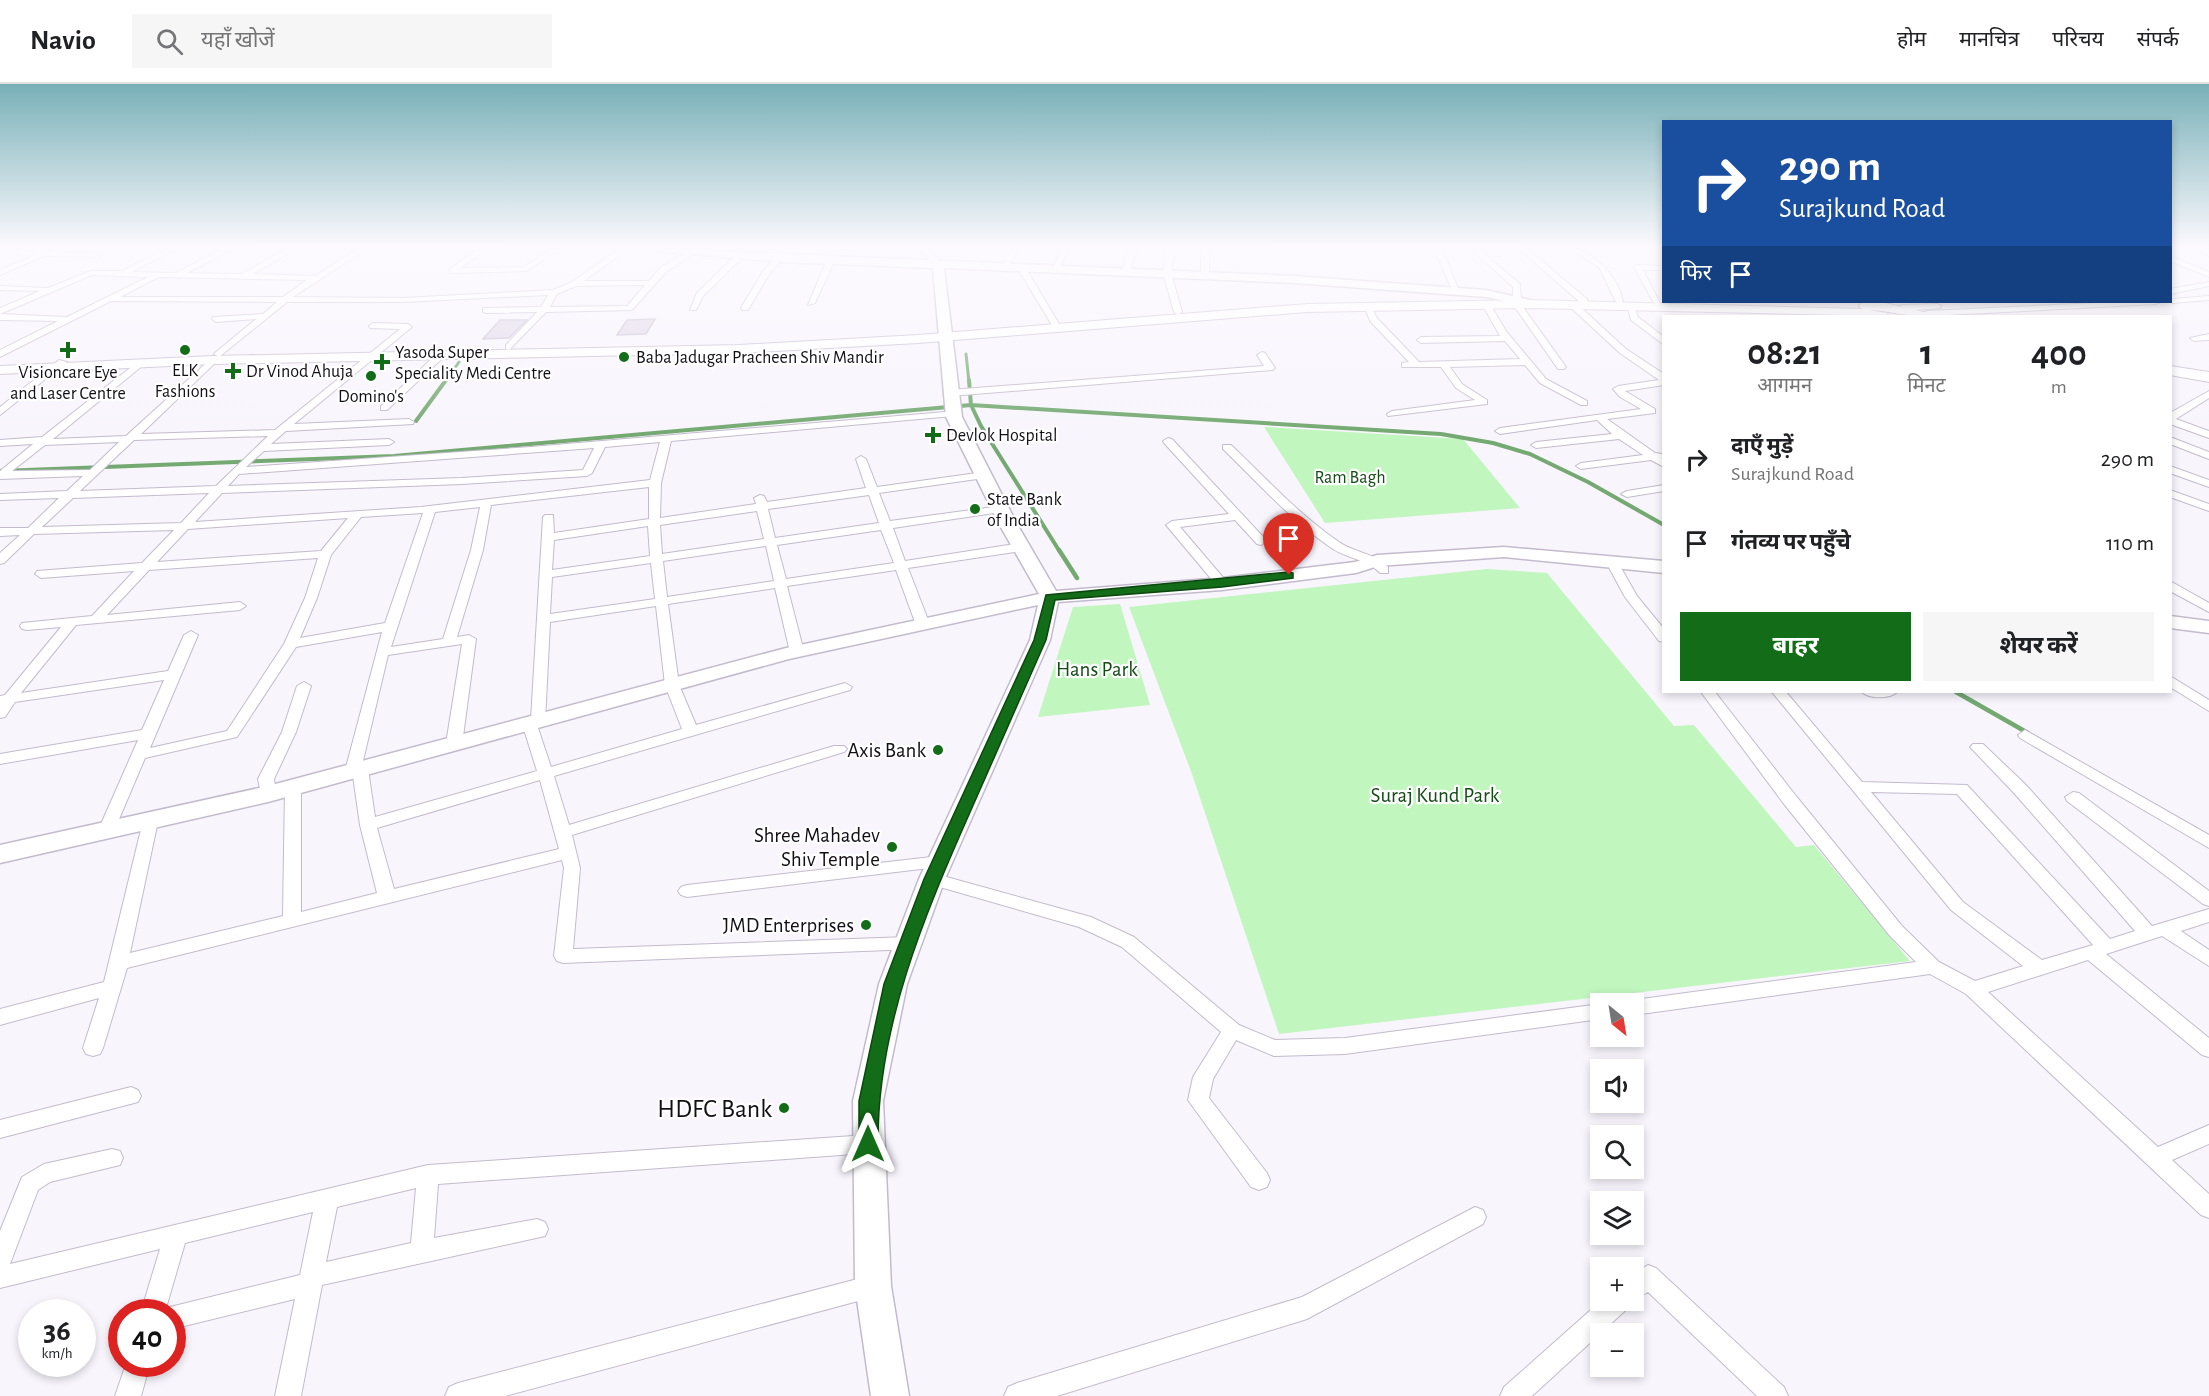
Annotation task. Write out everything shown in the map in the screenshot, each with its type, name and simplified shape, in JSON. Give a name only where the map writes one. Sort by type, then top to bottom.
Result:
[{"type":"main road","points":[[9,367],[216,357],[740,347],[947,335],[1178,312],[1252,309]]},
{"type":"main road","points":[[1055,324],[1255,309]]},
{"type":"main road","points":[[1896,309],[1923,315]]},
{"type":"main road","points":[[1906,309],[1925,315]]},
{"type":"main road","points":[[377,353],[442,354],[507,350]]},
{"type":"main road","points":[[58,365],[139,364],[182,359]]},
{"type":"main road","points":[[2172,365],[2209,372]]},
{"type":"main road","points":[[2172,370],[2209,378]]},
{"type":"street","points":[[0,354],[90,309]]},
{"type":"street","points":[[0,560],[216,357],[272,309]]},
{"type":"street","points":[[486,310],[531,309]]},
{"type":"street","points":[[507,350],[544,309]]},
{"type":"street","points":[[890,1396],[873,1286],[868,1213],[868,1101],[893,984],[936,871],[1040,640],[1050,597],[1001,509],[952,403],[944,309]]},
{"type":"street","points":[[1046,309],[1055,324]]},
{"type":"street","points":[[1368,309],[1373,319],[1417,366]]},
{"type":"street","points":[[1489,309],[1525,362],[1543,381],[1584,403]]},
{"type":"street","points":[[1526,309],[1561,367]]},
{"type":"street","points":[[1584,309],[1623,351],[1662,380]]},
{"type":"street","points":[[1628,309],[1634,318],[1662,340]]},
{"type":"street","points":[[1944,315],[2038,309]]},
{"type":"street","points":[[216,319],[263,316]]},
{"type":"street","points":[[0,317],[70,319]]},
{"type":"street","points":[[95,620],[242,465],[280,431],[408,327],[373,326]]},
{"type":"street","points":[[2194,338],[2209,337]]},
{"type":"street","points":[[1421,340],[1508,338]]},
{"type":"street","points":[[384,408],[442,354]]},
{"type":"street","points":[[242,465],[666,439],[952,403],[1270,368],[1262,355]]},
{"type":"street","points":[[1405,365],[1525,362]]},
{"type":"street","points":[[1,475],[139,364]]},
{"type":"street","points":[[1392,414],[1484,402],[1459,386],[1444,364]]},
{"type":"street","points":[[0,412],[58,365]]},
{"type":"street","points":[[1650,372],[1662,371]]},
{"type":"street","points":[[1662,381],[1618,389],[1662,418]]},
{"type":"street","points":[[2172,418],[2209,394]]},
{"type":"street","points":[[1500,431],[1662,409]]},
{"type":"street","points":[[1599,417],[1621,436],[1658,456]]},
{"type":"street","points":[[2172,420],[2209,435]]},
{"type":"street","points":[[0,443],[280,431],[410,422]]},
{"type":"street","points":[[1536,445],[1621,436]]},
{"type":"street","points":[[666,439],[655,483],[656,559],[672,684],[691,732]]},
{"type":"street","points":[[1168,441],[1261,541]]},
{"type":"street","points":[[2172,441],[2209,456]]},
{"type":"street","points":[[261,448],[389,442]]},
{"type":"street","points":[[0,497],[216,490],[587,473],[602,444]]},
{"type":"street","points":[[2191,448],[2209,444]]},
{"type":"street","points":[[1227,447],[1312,528],[1340,548],[1381,566]]},
{"type":"street","points":[[1581,466],[1658,456]]},
{"type":"street","points":[[861,459],[923,625]]},
{"type":"street","points":[[2172,470],[2209,484]]},
{"type":"street","points":[[1,475],[93,472]]},
{"type":"street","points":[[548,537],[761,503],[874,493],[984,475]]},
{"type":"street","points":[[0,532],[183,526],[357,515],[486,503],[655,483]]},
{"type":"street","points":[[1627,494],[1662,488]]},
{"type":"street","points":[[2172,494],[2209,508]]},
{"type":"street","points":[[449,642],[477,550],[486,503]]},
{"type":"street","points":[[761,503],[797,652]]},
{"type":"street","points":[[387,897],[368,825],[357,770],[382,652],[430,509]]},
{"type":"street","points":[[547,574],[770,544],[1001,509]]},
{"type":"street","points":[[138,755],[232,734],[291,644],[311,598],[325,554],[357,515]]},
{"type":"street","points":[[1222,584],[1172,525],[1238,516]]},
{"type":"street","points":[[549,517],[544,619],[534,722],[545,773],[572,868],[563,957],[908,944]]},
{"type":"street","points":[[544,619],[1022,547]]},
{"type":"street","points":[[41,574],[325,554]]},
{"type":"street","points":[[0,854],[268,794],[797,652],[1050,597],[1222,584],[1356,567],[1514,563],[1662,567]]},
{"type":"street","points":[[1614,566],[1662,575]]},
{"type":"street","points":[[1614,566],[1643,614],[1662,636]]},
{"type":"street","points":[[2172,586],[2209,608]]},
{"type":"street","points":[[27,626],[240,606]]},
{"type":"street","points":[[2172,615],[2209,620]]},
{"type":"street","points":[[0,714],[5,699],[72,622]]},
{"type":"street","points":[[2172,622],[2209,627]]},
{"type":"street","points":[[291,644],[391,626]]},
{"type":"street","points":[[106,831],[146,734],[191,635]]},
{"type":"street","points":[[382,652],[469,639],[454,744]]},
{"type":"street","points":[[5,699],[173,675]]},
{"type":"street","points":[[2172,681],[2209,707]]},
{"type":"street","points":[[268,794],[266,779],[289,732],[304,686]]},
{"type":"street","points":[[368,825],[845,687]]},
{"type":"street","points":[[1709,693],[1790,801],[1896,931],[1932,968],[1974,989],[2209,1208]]},
{"type":"street","points":[[1780,693],[1957,906],[2039,968]]},
{"type":"street","points":[[0,759],[146,734]]},
{"type":"street","points":[[2025,735],[2209,842]]},
{"type":"street","points":[[1978,747],[2157,931],[2209,959]]},
{"type":"street","points":[[562,832],[839,749]]},
{"type":"street","points":[[292,920],[293,787]]},
{"type":"street","points":[[1858,787],[1961,789],[2098,950],[2209,1049]]},
{"type":"street","points":[[2073,797],[2209,900]]},
{"type":"street","points":[[93,1048],[119,963],[150,821]]},
{"type":"street","points":[[119,963],[568,853]]},
{"type":"street","points":[[687,891],[936,871],[1085,922],[1128,942],[1232,1030],[1274,1048],[1345,1046],[1590,1013]]},
{"type":"street","points":[[1974,989],[2209,915]]},
{"type":"street","points":[[1644,1007],[1932,968]]},
{"type":"street","points":[[0,1017],[112,987]]},
{"type":"street","points":[[1232,1030],[1203,1077],[1198,1100],[1259,1180]]},
{"type":"street","points":[[0,1129],[131,1096]]},
{"type":"street","points":[[2155,1158],[2209,1134]]},
{"type":"street","points":[[0,1277],[428,1175],[868,1144]]},
{"type":"street","points":[[0,1260],[30,1184],[44,1174],[112,1158]]},
{"type":"street","points":[[422,1251],[428,1175]]},
{"type":"street","points":[[288,1396],[327,1199]]},
{"type":"street","points":[[1017,1396],[1307,1307],[1475,1217]]},
{"type":"street","points":[[186,1313],[422,1251],[537,1229]]},
{"type":"street","points":[[157,1299],[176,1235]]},
{"type":"street","points":[[1644,1280],[1648,1276],[1775,1396]]},
{"type":"street","points":[[466,1395],[873,1286]]},
{"type":"street","points":[[1513,1396],[1608,1311]]},
{"type":"street","points":[[128,1396],[134,1377]]},
{"type":"green space","name":"Ram Bagh","points":[[1264,427],[1463,439],[1520,508],[1325,523]]},
{"type":"green space","name":"Suraj Kund Park","points":[[1487,569],[1547,573],[1674,726],[1694,725],[1796,847],[1814,845],[1910,961],[1633,993],[1590,993],[1590,998],[1279,1034],[1192,774],[1129,607]]},
{"type":"green space","name":"Hans Park","points":[[1120,604],[1150,705],[1038,717],[1073,607]]},
{"type":"building","points":[[655,319],[646,334],[617,335],[627,320]]},
{"type":"building","points":[[500,320],[527,320],[509,338],[483,339]]},
{"type":"waterway","points":[[966,354],[969,382]]},
{"type":"waterway","points":[[445,382],[459,362]]},
{"type":"waterway","points":[[416,421],[446,380]]},
{"type":"waterway","points":[[969,380],[971,405]]},
{"type":"waterway","points":[[0,471],[394,456],[971,405]]},
{"type":"waterway","points":[[971,405],[1441,434],[1493,443],[1530,454],[1588,482],[1662,524]]},
{"type":"waterway","points":[[971,405],[981,426],[1060,552]]},
{"type":"waterway","points":[[1059,550],[1077,578]]},
{"type":"waterway","points":[[1958,693],[2028,733]]},
{"type":"place","name":"Visioncare Eye and Laser Centre","points":[[68,350]]},
{"type":"place","name":"ELK Fashions","points":[[185,350]]},
{"type":"place","name":"Baba Jadugar Pracheen Shiv Mandir","points":[[624,357]]},
{"type":"place","name":"Yasoda Super Speciality Medi Centre","points":[[382,362]]},
{"type":"place","name":"Dr Vinod Ahuja","points":[[233,371]]},
{"type":"place","name":"Domino's","points":[[371,376]]},
{"type":"place","name":"Devlok Hospital","points":[[933,435]]},
{"type":"place","name":"State Bank of India","points":[[975,509]]},
{"type":"place","name":"Axis Bank","points":[[938,750]]},
{"type":"place","name":"Shree Mahadev Shiv Temple","points":[[892,847]]},
{"type":"place","name":"JMD Enterprises","points":[[866,925]]},
{"type":"place","name":"HDFC Bank","points":[[784,1108]]},
{"type":"route","points":[[868,1144],[868,1101],[893,984],[932,879],[1040,640],[1050,597],[1222,584],[1289,575]]}]
